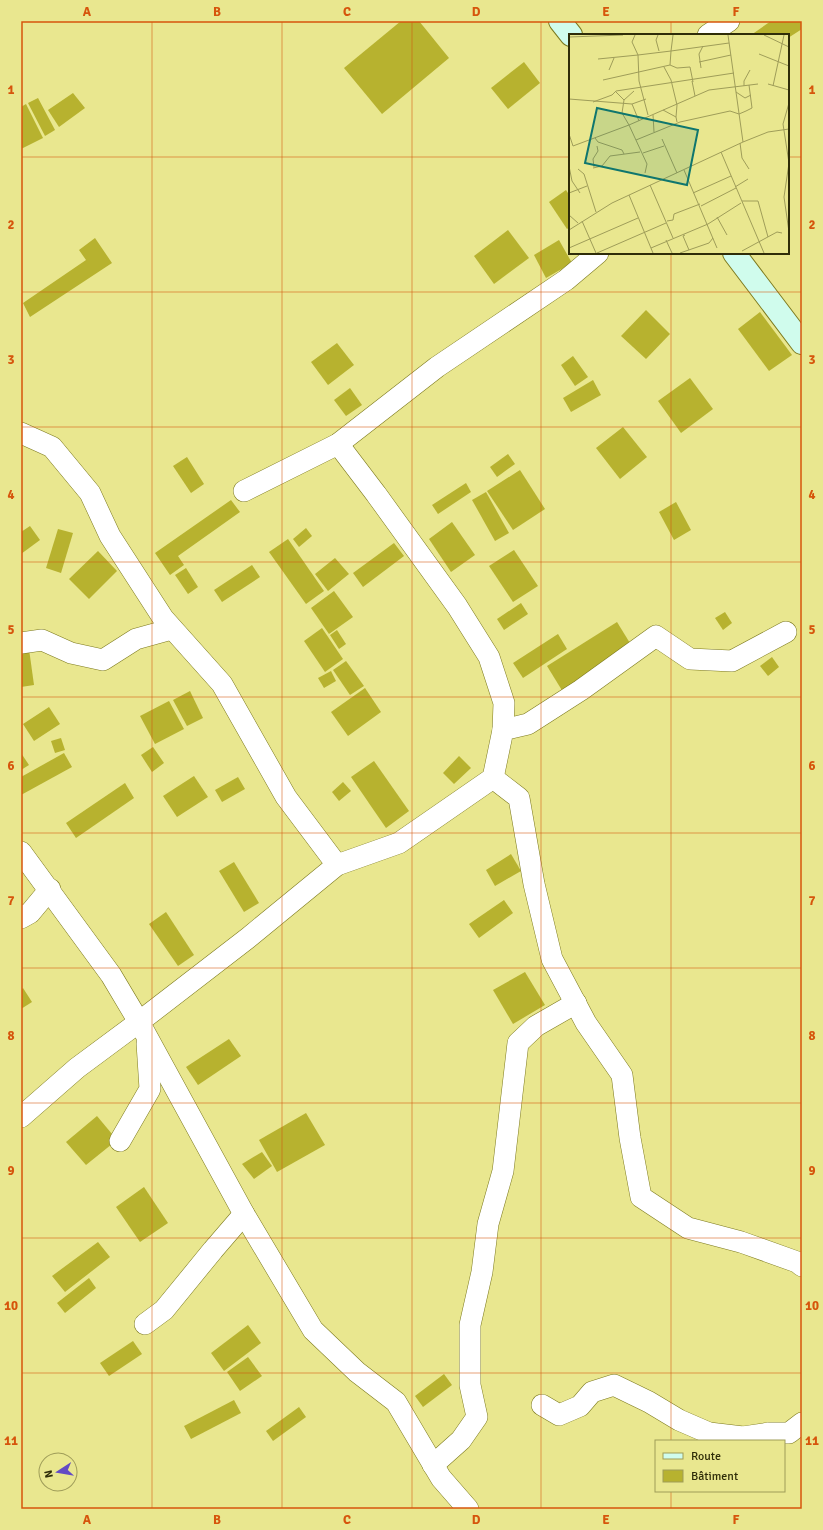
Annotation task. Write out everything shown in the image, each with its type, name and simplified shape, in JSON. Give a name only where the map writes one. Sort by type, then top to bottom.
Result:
[{"type":"main road","points":[[560,21],[570,34]]},
{"type":"main road","points":[[735,254],[802,343]]},
{"type":"street","points":[[710,34],[729,21]]},
{"type":"street","points":[[244,491],[338,444],[437,367],[566,280],[597,254]]},
{"type":"street","points":[[21,433],[52,446],[90,493],[110,536],[163,618],[222,684],[286,797],[337,865]]},
{"type":"street","points":[[21,1117],[77,1068],[143,1029],[248,938],[337,865],[399,843],[493,778],[503,730],[504,703],[489,657],[457,606],[338,444]]},
{"type":"street","points":[[21,643],[42,640],[71,653],[103,660],[136,639],[172,629]]},
{"type":"street","points":[[503,730],[528,724],[581,690],[656,636],[690,659],[732,661],[786,632]]},
{"type":"street","points":[[493,778],[518,798],[534,884],[552,960],[586,1023],[622,1076],[630,1138],[642,1197],[688,1228],[741,1242],[798,1262],[802,1266]]},
{"type":"street","points":[[21,852],[50,889],[111,975],[143,1029],[244,1214],[313,1330],[357,1372],[396,1402],[441,1478],[468,1509]]},
{"type":"street","points":[[21,918],[30,913],[50,889]]},
{"type":"street","points":[[433,1465],[461,1440],[477,1417],[470,1385],[470,1325],[482,1272],[488,1224],[503,1171],[518,1043],[536,1026],[576,1003]]},
{"type":"street","points":[[120,1141],[150,1089],[143,1029]]},
{"type":"street","points":[[145,1324],[164,1310],[244,1214]]},
{"type":"street","points":[[542,1405],[559,1415],[580,1406],[592,1392],[614,1385],[649,1402],[679,1420],[710,1433],[743,1437],[789,1433],[802,1423]]},
{"type":"building","points":[[401,21],[419,21],[449,58],[382,114],[344,68]]},
{"type":"building","points":[[771,21],[802,21],[802,29],[789,37],[789,34],[752,34]]},
{"type":"building","points":[[524,62],[540,83],[508,109],[491,88]]},
{"type":"building","points":[[73,93],[85,108],[59,127],[48,110]]},
{"type":"building","points":[[38,98],[55,130],[45,136],[28,103]]},
{"type":"building","points":[[26,104],[43,138],[21,149],[21,107]]},
{"type":"building","points":[[566,190],[569,194],[569,228],[567,229],[549,202]]},
{"type":"building","points":[[508,230],[529,258],[494,284],[474,256]]},
{"type":"building","points":[[95,238],[112,263],[30,317],[23,303],[86,260],[79,250]]},
{"type":"building","points":[[559,240],[572,263],[546,278],[534,255]]},
{"type":"building","points":[[646,310],[670,334],[646,359],[621,336]]},
{"type":"building","points":[[760,312],[792,355],[769,371],[738,329]]},
{"type":"building","points":[[337,343],[354,365],[328,385],[311,362]]},
{"type":"building","points":[[573,356],[588,377],[575,386],[561,365]]},
{"type":"building","points":[[690,378],[713,409],[681,433],[658,401]]},
{"type":"building","points":[[593,380],[601,395],[571,412],[563,398]]},
{"type":"building","points":[[350,388],[362,405],[346,416],[334,400]]},
{"type":"building","points":[[623,427],[647,457],[620,479],[596,448]]},
{"type":"building","points":[[508,454],[515,464],[497,477],[490,467]]},
{"type":"building","points":[[187,457],[204,484],[191,493],[173,466]]},
{"type":"building","points":[[520,470],[545,509],[513,530],[487,491]]},
{"type":"building","points":[[466,483],[471,492],[438,514],[432,505]]},
{"type":"building","points":[[486,492],[509,533],[495,541],[472,500]]},
{"type":"building","points":[[231,500],[240,512],[178,556],[184,565],[170,575],[155,553]]},
{"type":"building","points":[[676,502],[691,530],[674,540],[659,512]]},
{"type":"building","points":[[452,522],[475,555],[451,572],[429,539]]},
{"type":"building","points":[[30,526],[40,540],[21,554],[21,532]]},
{"type":"building","points":[[306,528],[312,536],[299,547],[293,539]]},
{"type":"building","points":[[58,529],[73,533],[61,573],[46,568]]},
{"type":"building","points":[[288,539],[324,591],[306,604],[269,552]]},
{"type":"building","points":[[394,543],[404,556],[363,587],[353,573]]},
{"type":"building","points":[[514,550],[538,586],[513,602],[489,566]]},
{"type":"building","points":[[98,551],[117,571],[89,599],[69,579]]},
{"type":"building","points":[[335,558],[349,574],[328,591],[315,574]]},
{"type":"building","points":[[252,565],[260,577],[222,602],[214,590]]},
{"type":"building","points":[[186,568],[198,587],[188,594],[175,575]]},
{"type":"building","points":[[334,591],[353,617],[329,634],[311,608]]},
{"type":"building","points":[[521,603],[528,614],[504,630],[497,619]]},
{"type":"building","points":[[725,612],[732,623],[723,630],[715,618]]},
{"type":"building","points":[[617,622],[633,648],[563,692],[547,666]]},
{"type":"building","points":[[322,628],[343,659],[325,672],[304,641]]},
{"type":"building","points":[[337,630],[346,644],[339,649],[330,635]]},
{"type":"building","points":[[558,634],[567,649],[523,678],[513,663]]},
{"type":"building","points":[[29,649],[34,685],[21,687],[21,650]]},
{"type":"building","points":[[772,657],[779,667],[768,676],[760,666]]},
{"type":"building","points":[[346,661],[364,686],[350,695],[333,670]]},
{"type":"building","points":[[331,671],[336,681],[324,688],[318,678]]},
{"type":"building","points":[[365,688],[381,712],[348,736],[331,712]]},
{"type":"building","points":[[190,691],[203,718],[187,726],[173,700]]},
{"type":"building","points":[[169,701],[184,729],[155,744],[140,716]]},
{"type":"building","points":[[49,707],[60,724],[34,741],[23,724]]},
{"type":"building","points":[[61,738],[65,750],[55,753],[51,741]]},
{"type":"building","points":[[153,747],[164,763],[152,772],[141,755]]},
{"type":"building","points":[[21,753],[29,765],[21,770]]},
{"type":"building","points":[[64,753],[72,767],[21,795],[21,777]]},
{"type":"building","points":[[459,756],[471,768],[454,784],[443,773]]},
{"type":"building","points":[[374,761],[409,811],[386,828],[351,777]]},
{"type":"building","points":[[194,776],[208,797],[177,817],[163,796]]},
{"type":"building","points":[[238,777],[245,789],[222,802],[215,790]]},
{"type":"building","points":[[343,782],[351,791],[339,801],[332,792]]},
{"type":"building","points":[[125,783],[134,798],[76,838],[66,823]]},
{"type":"building","points":[[511,854],[521,871],[495,886],[486,870]]},
{"type":"building","points":[[234,862],[259,903],[244,912],[219,871]]},
{"type":"building","points":[[504,900],[513,913],[479,938],[469,924]]},
{"type":"building","points":[[166,912],[194,955],[178,966],[149,924]]},
{"type":"building","points":[[525,972],[545,1005],[513,1024],[493,990]]},
{"type":"building","points":[[23,988],[32,1002],[21,1009],[21,990]]},
{"type":"building","points":[[229,1039],[241,1056],[198,1085],[186,1067]]},
{"type":"building","points":[[306,1113],[325,1145],[277,1172],[259,1140]]},
{"type":"building","points":[[97,1116],[117,1140],[86,1165],[66,1142]]},
{"type":"building","points":[[262,1152],[272,1166],[254,1179],[242,1164]]},
{"type":"building","points":[[144,1187],[168,1223],[140,1242],[116,1207]]},
{"type":"building","points":[[98,1242],[110,1257],[65,1292],[52,1276]]},
{"type":"building","points":[[89,1278],[96,1288],[65,1313],[57,1303]]},
{"type":"building","points":[[248,1325],[261,1343],[224,1371],[211,1353]]},
{"type":"building","points":[[133,1341],[142,1354],[109,1376],[100,1363]]},
{"type":"building","points":[[248,1357],[262,1376],[240,1391],[227,1372]]},
{"type":"building","points":[[444,1374],[452,1385],[423,1407],[415,1396]]},
{"type":"building","points":[[234,1400],[241,1413],[191,1439],[184,1426]]},
{"type":"building","points":[[299,1407],[306,1417],[273,1441],[266,1431]]}]
